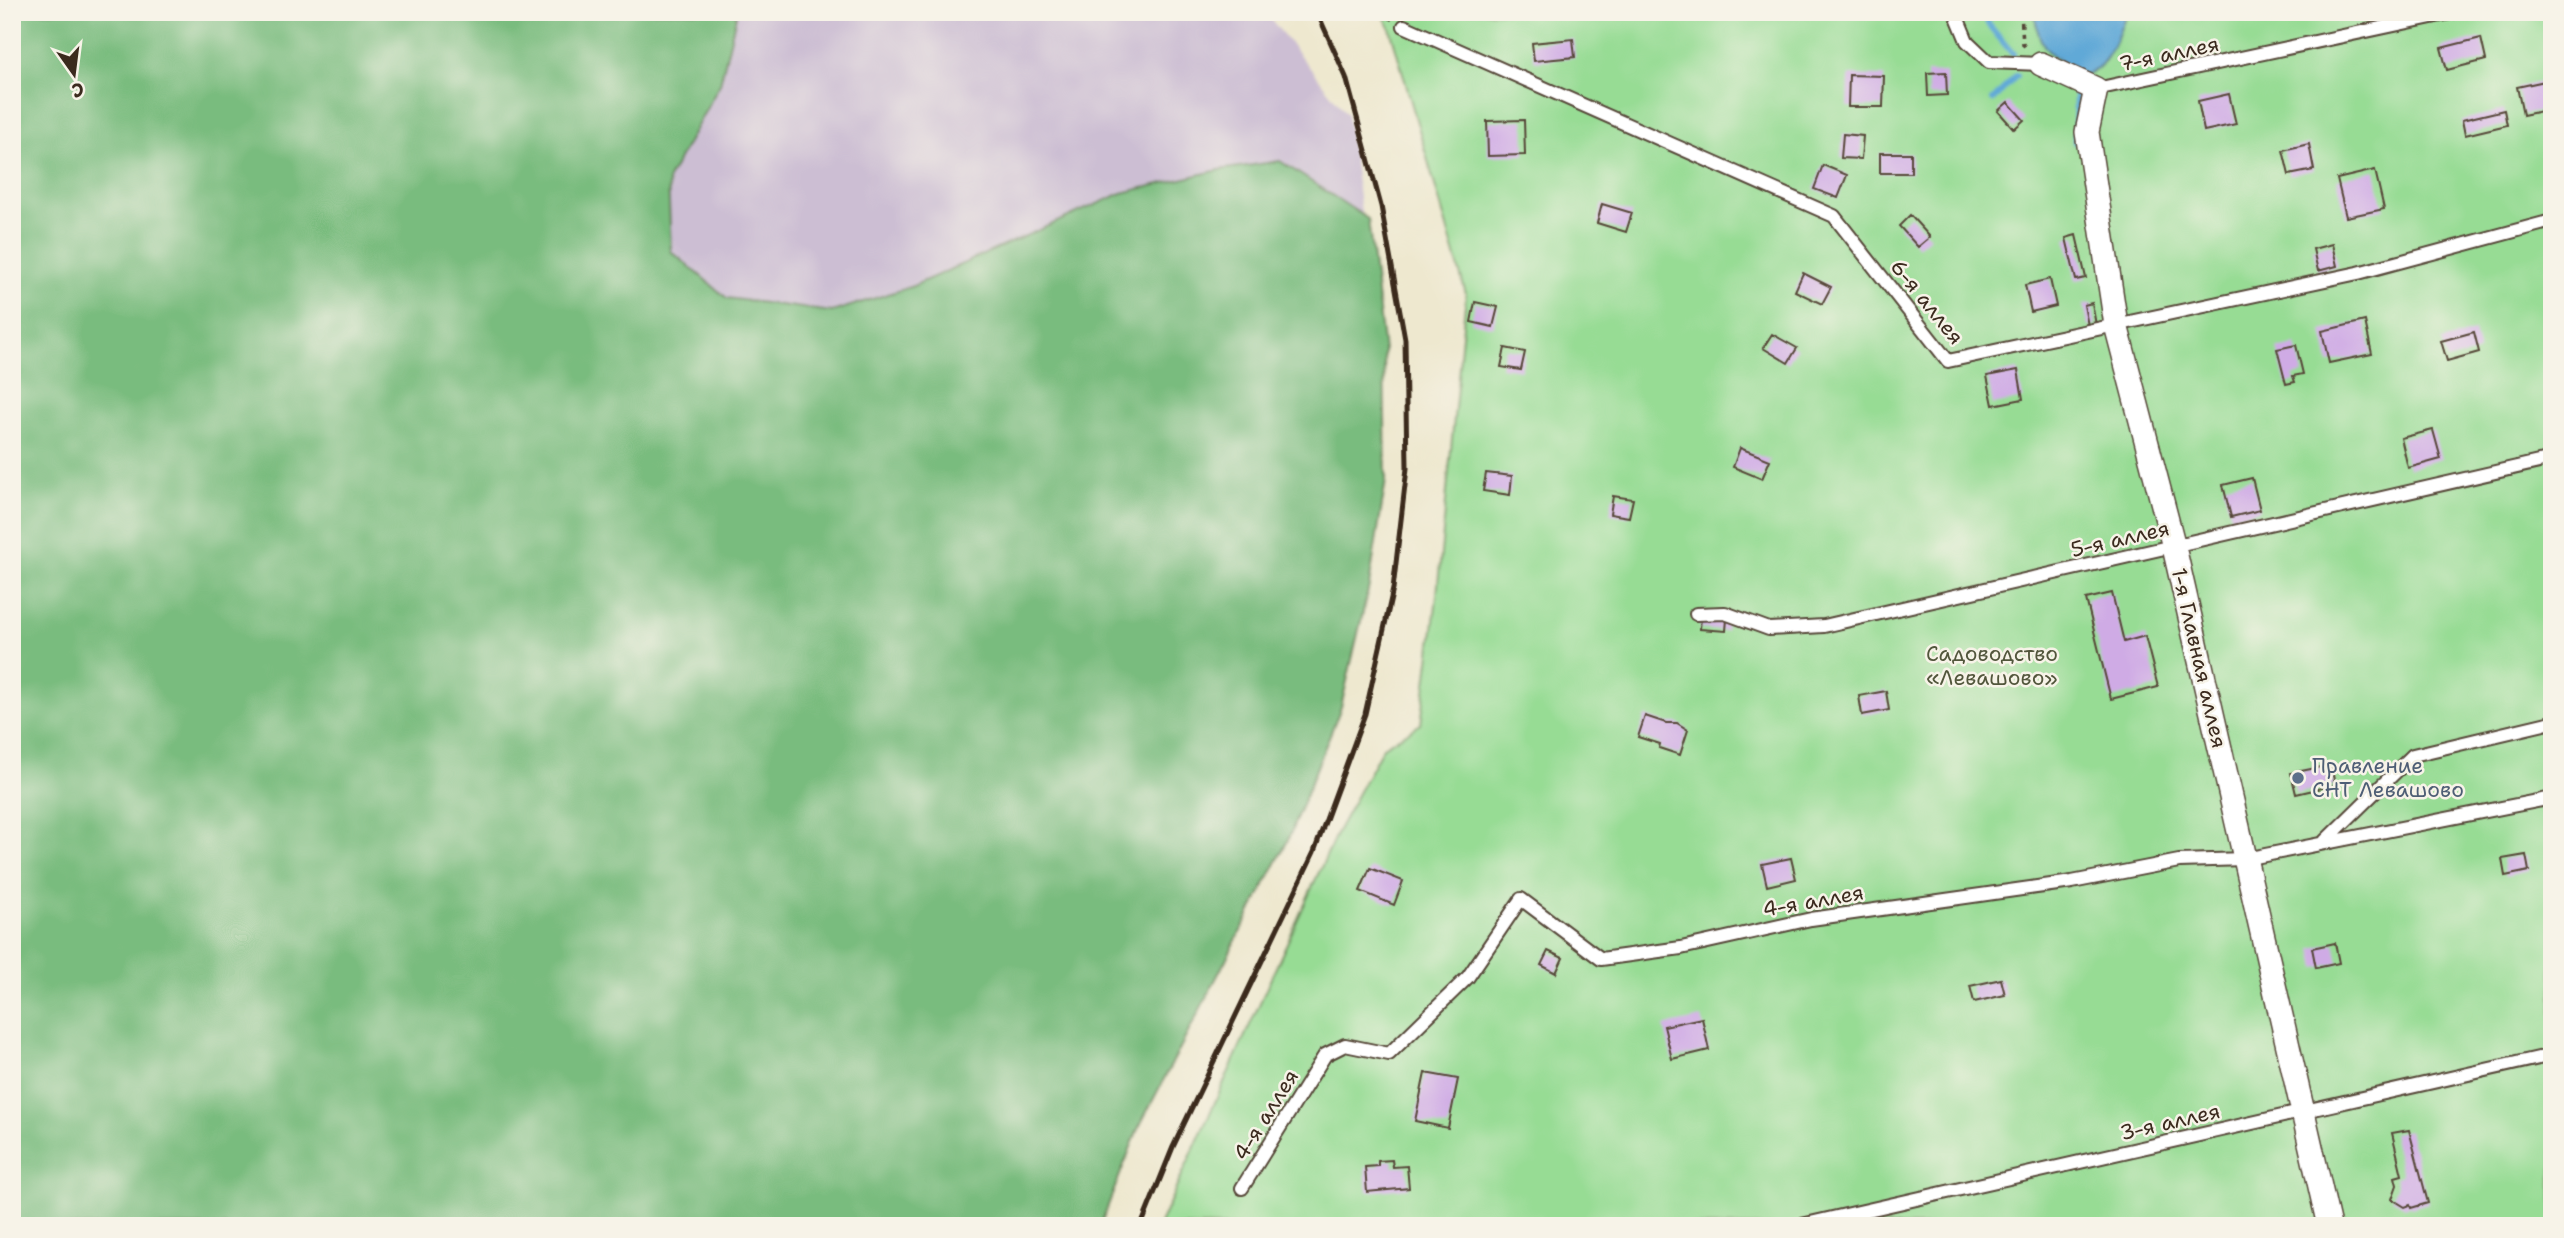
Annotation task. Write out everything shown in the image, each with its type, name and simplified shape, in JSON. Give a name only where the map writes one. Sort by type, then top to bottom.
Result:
[{"type":"street","points":[[2041,64],[2096,89]]},
{"type":"street","name":"1-я Главная аллея","points":[[2096,89],[2087,132],[2116,325],[2174,547],[2329,1226]]},
{"type":"lane","points":[[1955,12],[1967,41],[1989,62],[2041,64]]},
{"type":"lane","name":"7-я аллея","points":[[2096,89],[2455,12]]},
{"type":"lane","name":"6-я аллея","points":[[1404,26],[1833,215],[1948,361],[2358,274],[2552,221]]},
{"type":"lane","name":"5-я аллея","points":[[1696,614],[1725,613],[1769,629],[1824,626],[2552,459]]},
{"type":"lane","points":[[2325,842],[2413,755],[2552,722]]},
{"type":"lane","name":"4-я аллея","points":[[1242,1188],[1325,1055],[1345,1045],[1389,1054],[1468,977],[1521,899],[1601,959],[1681,948],[1811,919],[2072,882],[2179,861],[2245,859],[2552,798]]},
{"type":"lane","name":"3-я аллея","points":[[1797,1226],[2552,1055]]},
{"type":"path","points":[[2021,12],[2023,44],[2041,64]]},
{"type":"shaded area","points":[[668,12],[1265,12],[1347,114],[1371,280],[781,343],[655,254]]},
{"type":"green space","points":[[12,12],[737,12],[720,84],[668,179],[671,251],[727,298],[832,312],[913,286],[1122,193],[1219,170],[1280,161],[1368,219],[1384,351],[1386,480],[1369,586],[1341,707],[1287,842],[1138,1129],[1100,1226],[12,1226]]},
{"type":"green space","name":"Садоводство «Левашово»","points":[[1382,12],[2552,12],[2552,1226],[1159,1226],[1338,830],[1383,747],[1421,724],[1436,605],[1466,294],[1390,28]]},
{"type":"water","points":[[2035,12],[2127,12],[2105,60],[2098,68],[2080,77],[2054,57],[2043,44],[2036,25]]},
{"type":"building","points":[[2481,38],[2486,60],[2447,70],[2441,48]]},
{"type":"building","points":[[1573,39],[1575,57],[1534,61],[1532,43]]},
{"type":"building","points":[[1946,72],[1947,95],[1928,96],[1927,73]]},
{"type":"building","points":[[1849,75],[1884,76],[1883,107],[1848,107]]},
{"type":"building","points":[[2545,81],[2551,109],[2523,115],[2517,87]]},
{"type":"building","points":[[2229,94],[2236,124],[2204,131],[2198,101]]},
{"type":"building","points":[[2008,102],[2024,120],[2014,129],[1998,111]]},
{"type":"building","points":[[2504,110],[2507,125],[2465,135],[2462,120]]},
{"type":"building","points":[[1524,120],[1525,155],[1488,156],[1487,121]]},
{"type":"building","points":[[1843,134],[1863,136],[1861,159],[1841,158]]},
{"type":"building","points":[[2309,144],[2314,170],[2289,175],[2283,150]]},
{"type":"building","points":[[1880,153],[1911,153],[1911,173],[1880,173]]},
{"type":"building","points":[[1823,165],[1847,175],[1838,198],[1814,189]]},
{"type":"building","points":[[2375,170],[2384,209],[2346,217],[2337,179]]},
{"type":"building","points":[[1602,204],[1632,213],[1626,232],[1597,223]]},
{"type":"building","points":[[1910,215],[1930,237],[1918,247],[1899,226]]},
{"type":"building","points":[[2076,235],[2086,278],[2076,280],[2066,238]]},
{"type":"building","points":[[2332,244],[2337,266],[2318,271],[2313,249]]},
{"type":"building","points":[[1803,273],[1831,287],[1822,304],[1795,291]]},
{"type":"building","points":[[2050,279],[2056,306],[2031,312],[2025,285]]},
{"type":"building","points":[[1475,302],[1498,307],[1493,327],[1471,322]]},
{"type":"building","points":[[2092,303],[2096,325],[2088,326],[2084,305]]},
{"type":"building","points":[[2365,321],[2372,354],[2329,363],[2322,331]]},
{"type":"building","points":[[2474,332],[2479,352],[2447,361],[2441,341]]},
{"type":"building","points":[[1772,334],[1797,348],[1788,363],[1763,348]]},
{"type":"building","points":[[2296,345],[2303,374],[2293,376],[2295,382],[2286,384],[2277,349]]},
{"type":"building","points":[[1505,348],[1525,352],[1521,370],[1501,367]]},
{"type":"building","points":[[2018,370],[2023,399],[1993,405],[1987,376]]},
{"type":"building","points":[[2433,430],[2441,459],[2408,468],[2401,438]]},
{"type":"building","points":[[1740,448],[1770,460],[1762,479],[1733,467]]},
{"type":"building","points":[[1486,473],[1512,476],[1510,495],[1483,491]]},
{"type":"building","points":[[2252,478],[2260,510],[2231,517],[2223,485]]},
{"type":"building","points":[[1613,496],[1633,499],[1629,517],[1610,514]]},
{"type":"building","points":[[2112,593],[2124,642],[2145,636],[2158,687],[2111,699],[2086,599]]},
{"type":"building","points":[[1701,617],[1727,619],[1726,631],[1700,629]]},
{"type":"building","points":[[1886,691],[1889,710],[1862,715],[1859,696]]},
{"type":"building","points":[[1645,716],[1666,723],[1677,723],[1688,730],[1680,755],[1659,748],[1660,744],[1638,737]]},
{"type":"building","points":[[2331,765],[2335,785],[2296,794],[2291,773]]},
{"type":"building","points":[[2526,855],[2529,871],[2505,876],[2502,859]]},
{"type":"building","points":[[1791,858],[1796,879],[1767,886],[1762,864]]},
{"type":"building","points":[[1370,868],[1403,881],[1394,905],[1360,891]]},
{"type":"building","points":[[2335,943],[2339,963],[2316,968],[2312,948]]},
{"type":"building","points":[[1548,951],[1563,958],[1556,973],[1541,965]]},
{"type":"building","points":[[2001,979],[2005,995],[1974,1002],[1970,986]]},
{"type":"building","points":[[1702,1018],[1709,1050],[1672,1059],[1664,1026]]},
{"type":"building","points":[[1425,1073],[1458,1079],[1448,1128],[1415,1121]]},
{"type":"building","points":[[2409,1130],[2428,1203],[2411,1208],[2410,1205],[2405,1207],[2392,1199],[2397,1185],[2395,1177],[2402,1175],[2392,1133]]},
{"type":"building","points":[[1392,1160],[1393,1167],[1407,1166],[1409,1188],[1367,1192],[1365,1167],[1378,1166],[1378,1161]]},
{"type":"waterway","points":[[1985,12],[1988,24],[2013,54]]},
{"type":"waterway","points":[[1993,100],[2016,76]]},
{"type":"waterway","points":[[2075,142],[2076,94]]},
{"type":"railway","points":[[1141,1226],[1173,1147],[1314,852],[1365,714],[1393,589],[1407,468],[1405,339],[1381,206],[1346,77],[1317,12]]},
{"type":"place","name":"Правление СНТ Левашово","points":[[2298,778]]}]
